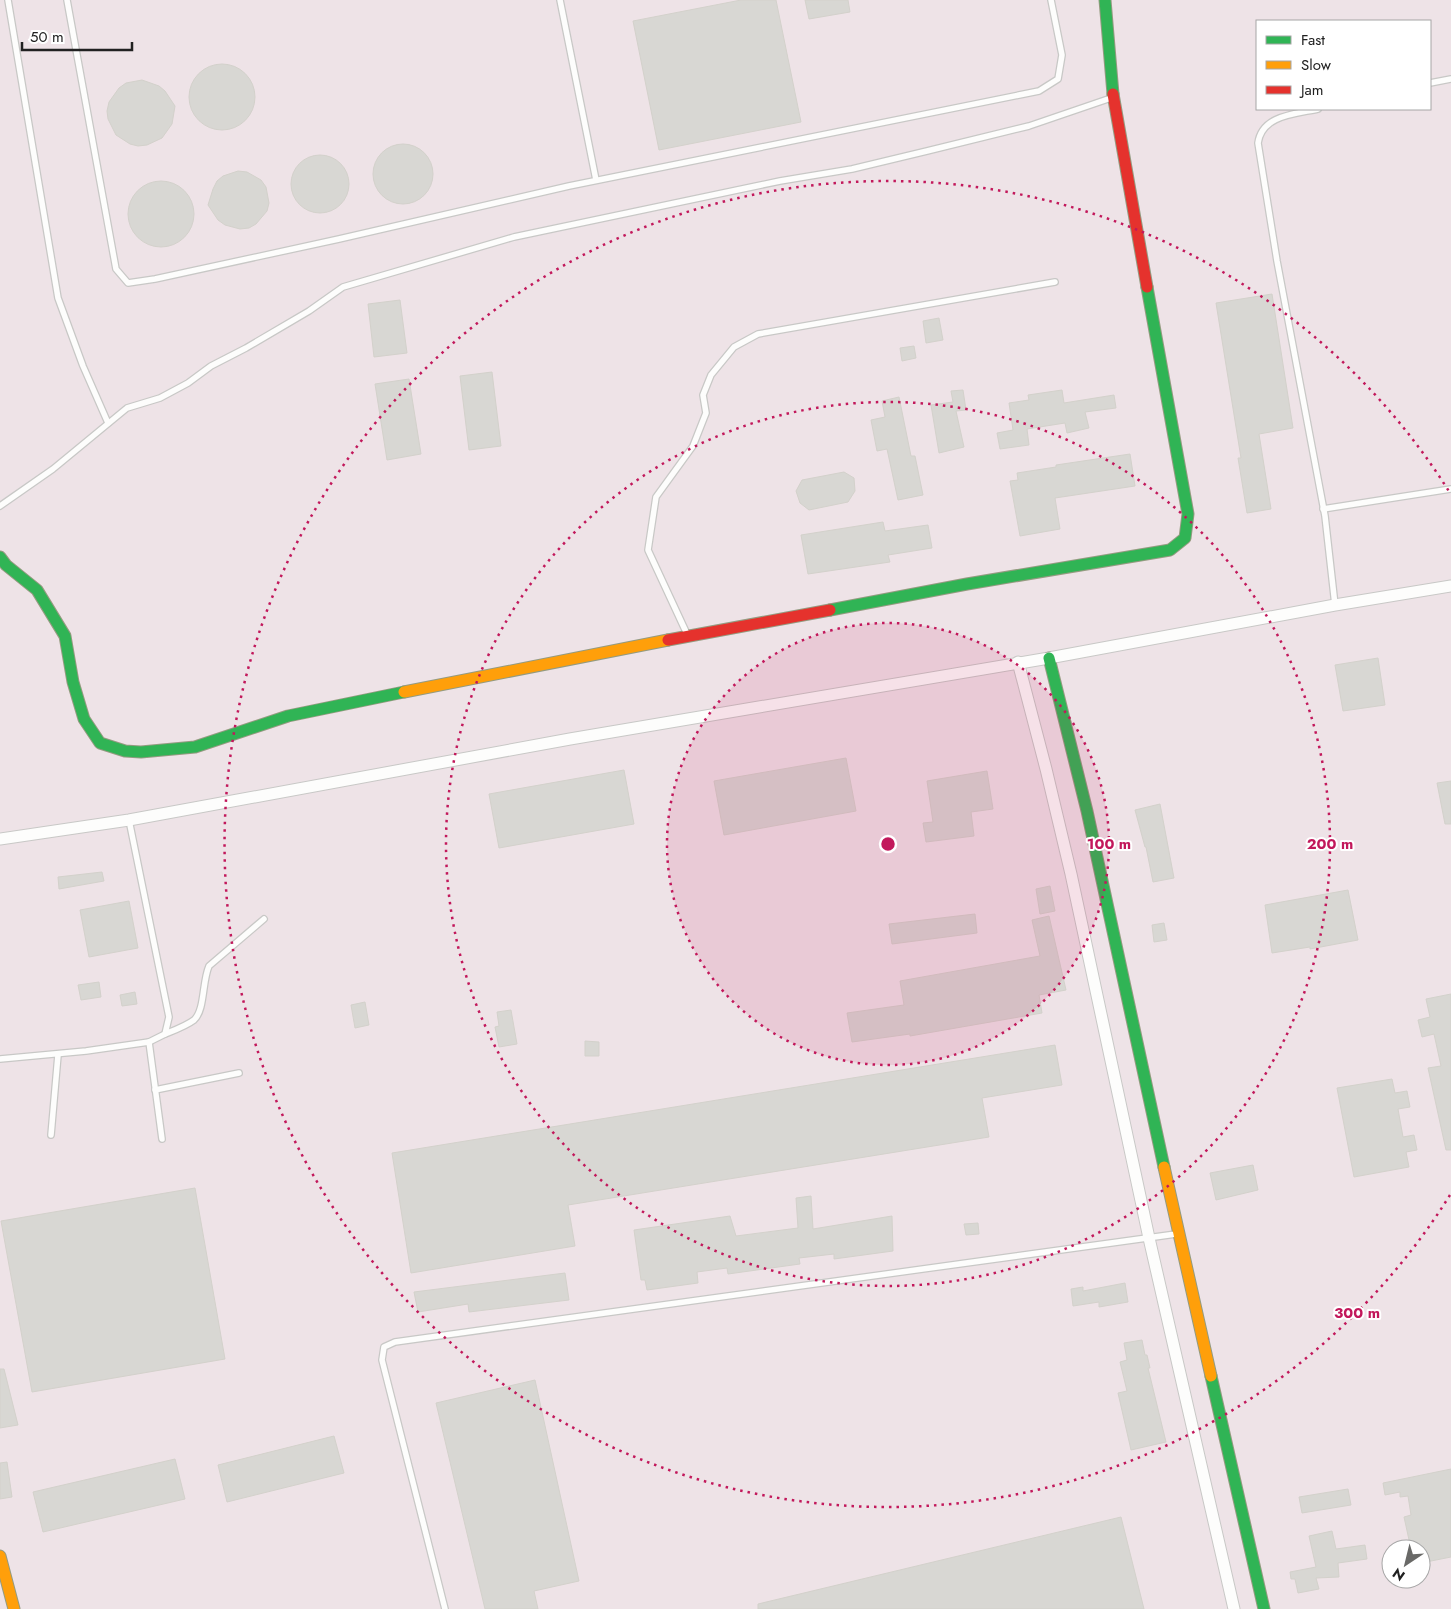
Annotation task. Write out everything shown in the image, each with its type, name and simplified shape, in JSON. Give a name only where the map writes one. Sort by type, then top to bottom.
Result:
[{"type":"street","points":[[0,558],[6,566],[36,590],[64,636],[73,682],[84,719],[100,743],[125,751],[141,752],[195,747],[288,716],[566,662],[688,636],[967,584],[1170,550],[1185,538],[1188,514],[1113,97],[1105,0]]},
{"type":"street","points":[[0,839],[129,820],[570,739],[1049,658],[1335,605],[1451,586]]},
{"type":"street","points":[[1049,658],[1087,812],[1178,1234],[1264,1609]]},
{"type":"street","points":[[1018,662],[1071,874],[1149,1238],[1234,1609]]},
{"type":"street","points":[[0,1556],[14,1609]]},
{"type":"lane","points":[[8,0],[58,298],[83,366],[108,423]]},
{"type":"lane","points":[[67,0],[116,269],[128,283],[155,279],[329,241],[596,180],[1039,91],[1058,79],[1062,55],[1051,0]]},
{"type":"lane","points":[[560,0],[596,180]]},
{"type":"lane","points":[[1431,83],[1451,79]]},
{"type":"lane","points":[[0,506],[53,469],[127,408],[160,398],[188,384],[211,366],[309,311],[343,287],[514,237],[780,181],[852,169],[936,149],[1029,126],[1113,97]]},
{"type":"lane","points":[[1313,110],[1277,118],[1266,126],[1260,134],[1258,143],[1279,271],[1323,509],[1335,605]]},
{"type":"lane","points":[[688,636],[648,550],[653,514],[656,497],[693,446],[706,413],[703,396],[711,375],[734,348],[758,334],[1056,282]]},
{"type":"lane","points":[[1323,509],[1451,488]]},
{"type":"lane","points":[[129,820],[169,1017],[166,1034]]},
{"type":"lane","points":[[0,1060],[58,1055],[149,1042],[196,1018],[201,1009],[205,976],[209,966],[264,919]]},
{"type":"lane","points":[[149,1042],[162,1139]]},
{"type":"lane","points":[[52,1135],[58,1055]]},
{"type":"lane","points":[[156,1090],[239,1073]]},
{"type":"lane","points":[[445,1609],[382,1360],[384,1347],[395,1342],[1178,1234]]},
{"type":"shaded area","points":[[0,0],[1451,0],[1451,1609],[0,1609]]},
{"type":"building","points":[[741,0],[776,0],[801,122],[659,150],[633,21]]},
{"type":"building","points":[[805,0],[848,0],[850,12],[809,19]]},
{"type":"building","points":[[222,64],[235,67],[245,74],[252,84],[255,97],[252,110],[245,120],[235,127],[222,130],[209,127],[199,120],[192,110],[189,97],[192,84],[199,74],[209,67]]},
{"type":"building","points":[[142,80],[159,86],[165,91],[175,106],[172,124],[162,138],[147,145],[138,146],[130,144],[116,135],[108,119],[107,111],[109,102],[119,88],[126,83]]},
{"type":"building","points":[[403,144],[420,149],[428,157],[433,174],[428,191],[420,199],[403,204],[386,199],[378,191],[373,174],[378,157],[386,149]]},
{"type":"building","points":[[314,155],[326,155],[341,163],[349,178],[349,190],[341,205],[326,213],[314,213],[299,205],[291,190],[291,178],[299,163]]},
{"type":"building","points":[[238,171],[247,172],[261,180],[266,187],[269,203],[267,211],[256,224],[249,228],[240,229],[225,225],[218,220],[208,205],[217,181],[223,176]]},
{"type":"building","points":[[161,181],[174,184],[184,191],[191,201],[194,214],[191,227],[184,237],[174,244],[161,247],[148,244],[138,237],[131,227],[128,214],[131,201],[138,191],[148,184]]},
{"type":"building","points":[[1272,294],[1293,428],[1259,434],[1271,509],[1247,513],[1238,458],[1241,458],[1216,303]]},
{"type":"building","points":[[400,300],[407,353],[374,357],[368,304]]},
{"type":"building","points":[[939,318],[943,340],[926,343],[923,321]]},
{"type":"building","points":[[914,346],[916,358],[902,361],[900,348]]},
{"type":"building","points":[[492,372],[501,446],[469,450],[460,376]]},
{"type":"building","points":[[409,379],[421,454],[387,460],[375,384]]},
{"type":"building","points":[[963,390],[966,410],[956,411],[964,447],[939,453],[931,405],[953,402],[951,391]]},
{"type":"building","points":[[1062,390],[1064,403],[1114,395],[1116,408],[1085,412],[1089,428],[1067,433],[1065,423],[1027,429],[1029,445],[1000,449],[997,433],[1013,430],[1009,403],[1029,400],[1028,395]]},
{"type":"building","points":[[899,397],[911,456],[915,456],[923,495],[898,500],[887,449],[877,451],[871,420],[885,417],[882,401]]},
{"type":"building","points":[[1130,454],[1135,486],[1055,498],[1060,529],[1020,536],[1010,481],[1018,480],[1017,473]]},
{"type":"building","points":[[844,472],[854,478],[855,491],[848,502],[809,510],[800,503],[796,491],[802,480]]},
{"type":"building","points":[[883,522],[885,531],[928,525],[932,548],[888,555],[890,562],[808,574],[801,535]]},
{"type":"building","points":[[1378,658],[1385,705],[1343,711],[1335,665]]},
{"type":"building","points":[[846,758],[856,811],[724,835],[714,781]]},
{"type":"building","points":[[624,770],[634,824],[499,848],[489,794]]},
{"type":"building","points":[[987,771],[993,809],[971,812],[974,836],[926,842],[923,823],[933,822],[927,781]]},
{"type":"building","points":[[1451,781],[1451,824],[1445,824],[1437,783]]},
{"type":"building","points":[[1160,804],[1174,878],[1153,882],[1146,847],[1135,810]]},
{"type":"building","points":[[102,872],[104,881],[59,889],[58,877]]},
{"type":"building","points":[[1050,886],[1055,911],[1040,914],[1036,889]]},
{"type":"building","points":[[1348,890],[1358,940],[1310,949],[1310,947],[1272,953],[1265,905]]},
{"type":"building","points":[[129,901],[138,948],[89,957],[80,910]]},
{"type":"building","points":[[975,914],[977,933],[892,944],[889,924]]},
{"type":"building","points":[[1049,916],[1066,990],[1039,995],[1042,1013],[910,1036],[910,1034],[852,1042],[847,1013],[904,1005],[900,981],[1040,956],[1032,920]]},
{"type":"building","points":[[1164,923],[1167,940],[1154,942],[1152,925]]},
{"type":"building","points":[[99,982],[101,997],[81,1000],[78,985]]},
{"type":"building","points":[[135,992],[137,1004],[122,1006],[120,995]]},
{"type":"building","points":[[1451,994],[1451,1150],[1446,1150],[1428,1068],[1441,1066],[1434,1034],[1422,1037],[1418,1020],[1430,1017],[1426,999]]},
{"type":"building","points":[[365,1002],[369,1025],[355,1028],[351,1005]]},
{"type":"building","points":[[511,1010],[517,1044],[499,1047],[495,1027],[499,1026],[497,1012]]},
{"type":"building","points":[[585,1041],[599,1042],[599,1056],[585,1056]]},
{"type":"building","points":[[1055,1045],[1062,1085],[982,1098],[989,1137],[568,1205],[575,1246],[411,1273],[392,1153]]},
{"type":"building","points":[[1392,1079],[1395,1093],[1407,1091],[1410,1107],[1398,1109],[1403,1137],[1414,1135],[1417,1150],[1406,1152],[1409,1167],[1354,1177],[1337,1088]]},
{"type":"building","points":[[1253,1165],[1258,1190],[1216,1200],[1210,1173]]},
{"type":"building","points":[[195,1188],[225,1359],[32,1392],[1,1221]]},
{"type":"building","points":[[811,1196],[813,1229],[892,1216],[893,1251],[834,1259],[834,1254],[799,1258],[800,1264],[728,1274],[727,1268],[697,1272],[698,1283],[647,1290],[645,1280],[641,1280],[634,1230],[730,1216],[736,1236],[798,1228],[796,1198]]},
{"type":"building","points":[[978,1223],[979,1234],[966,1235],[964,1224]]},
{"type":"building","points":[[565,1273],[569,1300],[469,1312],[468,1304],[418,1312],[414,1292]]},
{"type":"building","points":[[1125,1283],[1128,1302],[1099,1307],[1099,1302],[1073,1306],[1071,1289],[1083,1287],[1083,1291]]},
{"type":"building","points":[[1142,1340],[1166,1442],[1131,1450],[1118,1393],[1127,1391],[1120,1362],[1127,1360],[1124,1343]]},
{"type":"building","points":[[0,1369],[4,1369],[18,1425],[0,1428]]},
{"type":"building","points":[[535,1380],[579,1581],[534,1591],[538,1609],[485,1609],[436,1403]]},
{"type":"building","points":[[334,1436],[344,1473],[227,1502],[218,1465]]},
{"type":"building","points":[[175,1459],[185,1499],[43,1532],[33,1492]]},
{"type":"building","points":[[7,1462],[12,1497],[0,1499],[0,1463]]},
{"type":"building","points":[[1451,1469],[1451,1557],[1431,1561],[1431,1539],[1409,1539],[1404,1517],[1411,1515],[1408,1496],[1400,1497],[1400,1492],[1385,1495],[1383,1483]]},
{"type":"building","points":[[1348,1489],[1351,1505],[1302,1513],[1299,1497]]},
{"type":"building","points":[[1121,1517],[1144,1609],[758,1609],[758,1604]]},
{"type":"building","points":[[1332,1531],[1336,1549],[1365,1545],[1367,1559],[1338,1563],[1339,1577],[1316,1578],[1319,1589],[1298,1593],[1295,1579],[1291,1579],[1290,1572],[1316,1567],[1309,1536]]},
{"type":"traffic: fast","points":[[1105,0],[1113,94]]},
{"type":"traffic: fast","points":[[830,610],[967,584],[1170,550],[1185,538],[1188,514],[1147,287]]},
{"type":"traffic: fast","points":[[0,557],[6,565],[37,590],[65,636],[73,682],[84,719],[100,743],[125,751],[141,752],[195,747],[288,716],[404,692]]},
{"type":"traffic: fast","points":[[1049,658],[1087,811],[1164,1167]]},
{"type":"traffic: fast","points":[[1211,1376],[1264,1609]]},
{"type":"traffic: slow","points":[[404,692],[668,640]]},
{"type":"traffic: slow","points":[[1164,1167],[1211,1376]]},
{"type":"traffic: slow","points":[[0,1556],[14,1609]]},
{"type":"traffic: jam","points":[[1113,94],[1147,287]]},
{"type":"traffic: jam","points":[[668,640],[830,610]]}]
